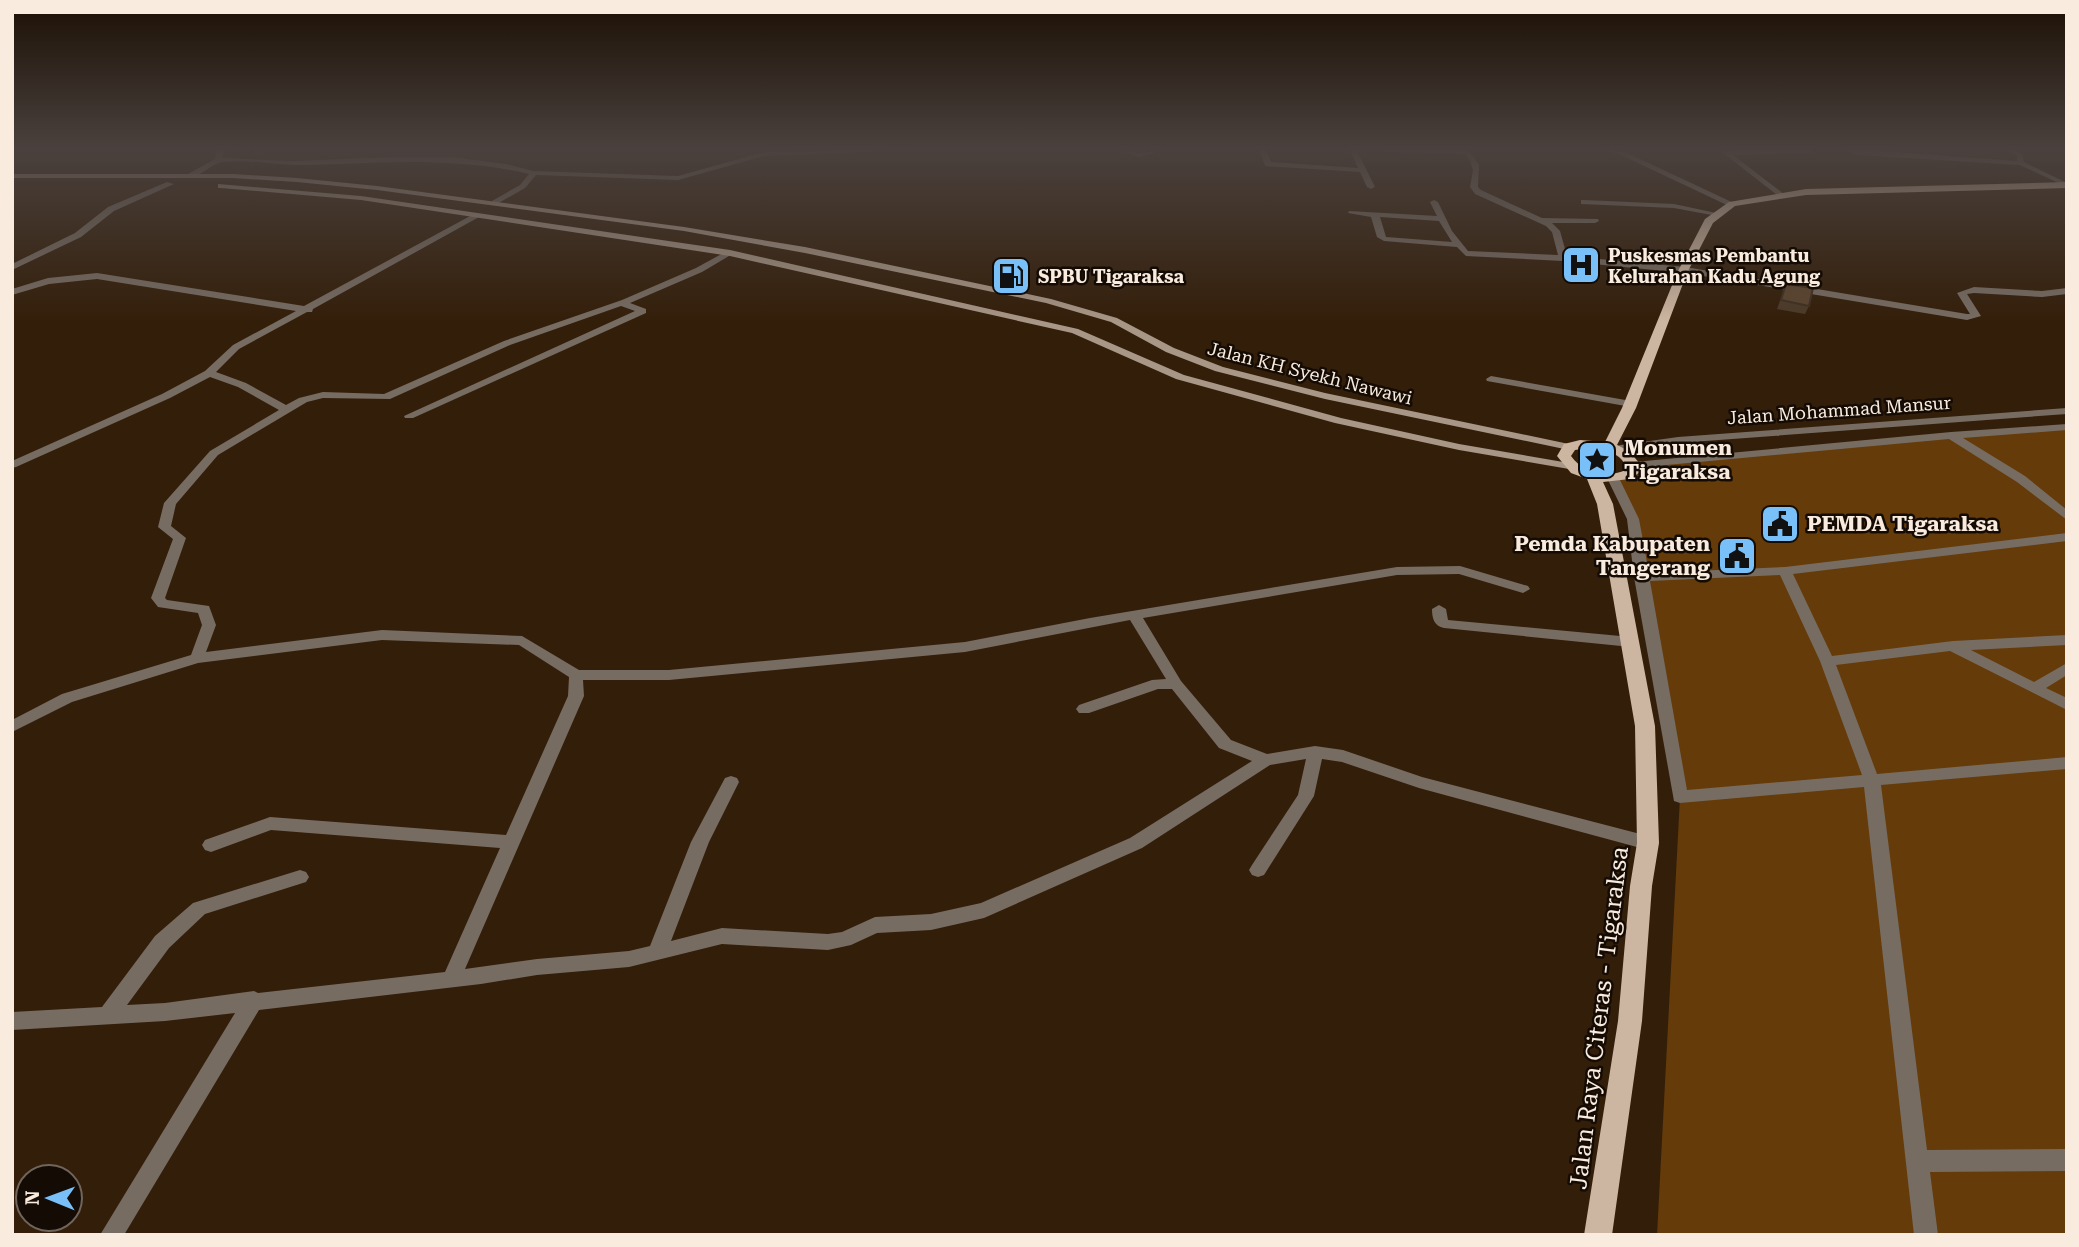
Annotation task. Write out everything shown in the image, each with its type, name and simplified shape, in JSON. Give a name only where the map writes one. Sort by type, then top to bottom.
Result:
[{"type":"main road","name":"Jalan KH Syekh Nawawi","points":[[410,206],[475,217],[581,229],[730,253],[831,275],[1075,331],[1180,377],[1339,421],[1460,447],[1569,466]]},
{"type":"main road","name":"Jalan KH Syekh Nawawi","points":[[518,206],[684,229],[1048,301],[1133,327],[1192,360],[1231,372],[1325,396],[1569,447]]},
{"type":"main road","points":[[1611,448],[1685,270],[1709,221],[1729,206]]},
{"type":"main road","points":[[831,275],[855,261]]},
{"type":"main road","points":[[862,282],[883,267]]},
{"type":"main road","points":[[1580,444],[1611,448],[1628,456],[1634,466],[1633,472],[1625,476],[1603,477],[1569,466],[1564,456],[1569,447],[1580,444]]},
{"type":"main road","name":"Jalan Raya Citeras - Tigaraksa","points":[[1598,1235],[1630,1021],[1641,886],[1648,843],[1645,726],[1605,504],[1603,477]]},
{"type":"street","points":[[12,267],[78,235],[118,206]]},
{"type":"street","points":[[1436,206],[1441,219],[1466,253],[1563,258],[1685,270],[1967,317],[1976,316],[1975,310],[1962,293],[1973,290],[2042,294],[2067,291]]},
{"type":"street","points":[[1511,206],[1544,220],[1556,231],[1563,258]]},
{"type":"street","points":[[1675,206],[1717,214]]},
{"type":"street","points":[[1352,213],[1441,219]]},
{"type":"street","points":[[1375,215],[1381,237],[1384,239],[1458,245]]},
{"type":"street","points":[[12,465],[166,396],[209,373],[236,347],[309,310],[475,217]]},
{"type":"street","points":[[1544,220],[1595,221]]},
{"type":"street","points":[[197,658],[209,625],[204,609],[163,604],[158,598],[180,538],[164,527],[170,503],[214,453],[303,400],[323,395],[386,397],[507,343],[621,303],[699,270],[730,253]]},
{"type":"street","points":[[12,292],[48,281],[96,276],[309,310]]},
{"type":"street","points":[[410,416],[643,311],[621,303]]},
{"type":"street","points":[[209,373],[242,385],[287,410]]},
{"type":"street","points":[[1491,379],[1630,404]]},
{"type":"street","name":"Jalan Mohammad Mansur","points":[[1611,448],[1678,440],[2067,411]]},
{"type":"street","name":"Jalan Mohammad Mansur","points":[[1634,466],[1951,435],[2067,427]]},
{"type":"street","points":[[1951,435],[2021,479],[2067,516]]},
{"type":"street","points":[[1603,477],[1633,519],[1680,797],[2067,763]]},
{"type":"street","points":[[1641,577],[1785,571],[2067,537]]},
{"type":"street","points":[[12,727],[67,698],[197,658],[382,635],[492,637],[522,641],[537,647],[576,674],[668,675],[965,647],[1133,615],[1397,571],[1460,570],[1523,589]]},
{"type":"street","points":[[1785,571],[1827,661],[1872,781],[1926,1235]]},
{"type":"street","points":[[1439,609],[1439,618],[1444,624],[1631,642]]},
{"type":"street","points":[[1133,615],[1176,684],[1225,744],[1266,760]]},
{"type":"street","points":[[1827,661],[1953,646],[2067,640]]},
{"type":"street","points":[[1953,646],[2037,687],[2067,705]]},
{"type":"street","points":[[2037,687],[2067,668]]},
{"type":"street","points":[[451,979],[576,696],[576,674]]},
{"type":"street","points":[[1084,709],[1157,684],[1176,684]]},
{"type":"street","points":[[12,1021],[165,1012],[629,959],[722,936],[828,942],[844,939],[875,925],[931,922],[984,910],[1136,843],[1266,760],[1315,752],[1343,756],[1419,782],[1648,843]]},
{"type":"street","points":[[1258,870],[1306,796],[1315,752]]},
{"type":"street","points":[[657,952],[700,842],[731,782]]},
{"type":"street","points":[[211,845],[270,823],[512,842]]},
{"type":"street","points":[[108,1015],[162,942],[199,908],[300,877]]},
{"type":"street","points":[[111,1235],[254,1000]]},
{"type":"street","points":[[1917,1161],[2067,1160]]},
{"type":"shaded area","points":[[2067,427],[2067,1235],[1657,1235],[1680,797],[1636,538],[1613,478],[1635,465]]},
{"type":"building","points":[[1786,284],[1813,288],[1809,306],[1781,300]]},
{"type":"place","name":"Puskesmas Pembantu Kelurahan Kadu Agung","points":[[1581,265]]},
{"type":"place","name":"SPBU Tigaraksa","points":[[1011,276]]},
{"type":"place","name":"Monumen Tigaraksa","points":[[1597,460]]},
{"type":"place","name":"PEMDA Tigaraksa","points":[[1780,524]]},
{"type":"place","name":"Pemda Kabupaten Tangerang","points":[[1737,556]]}]
